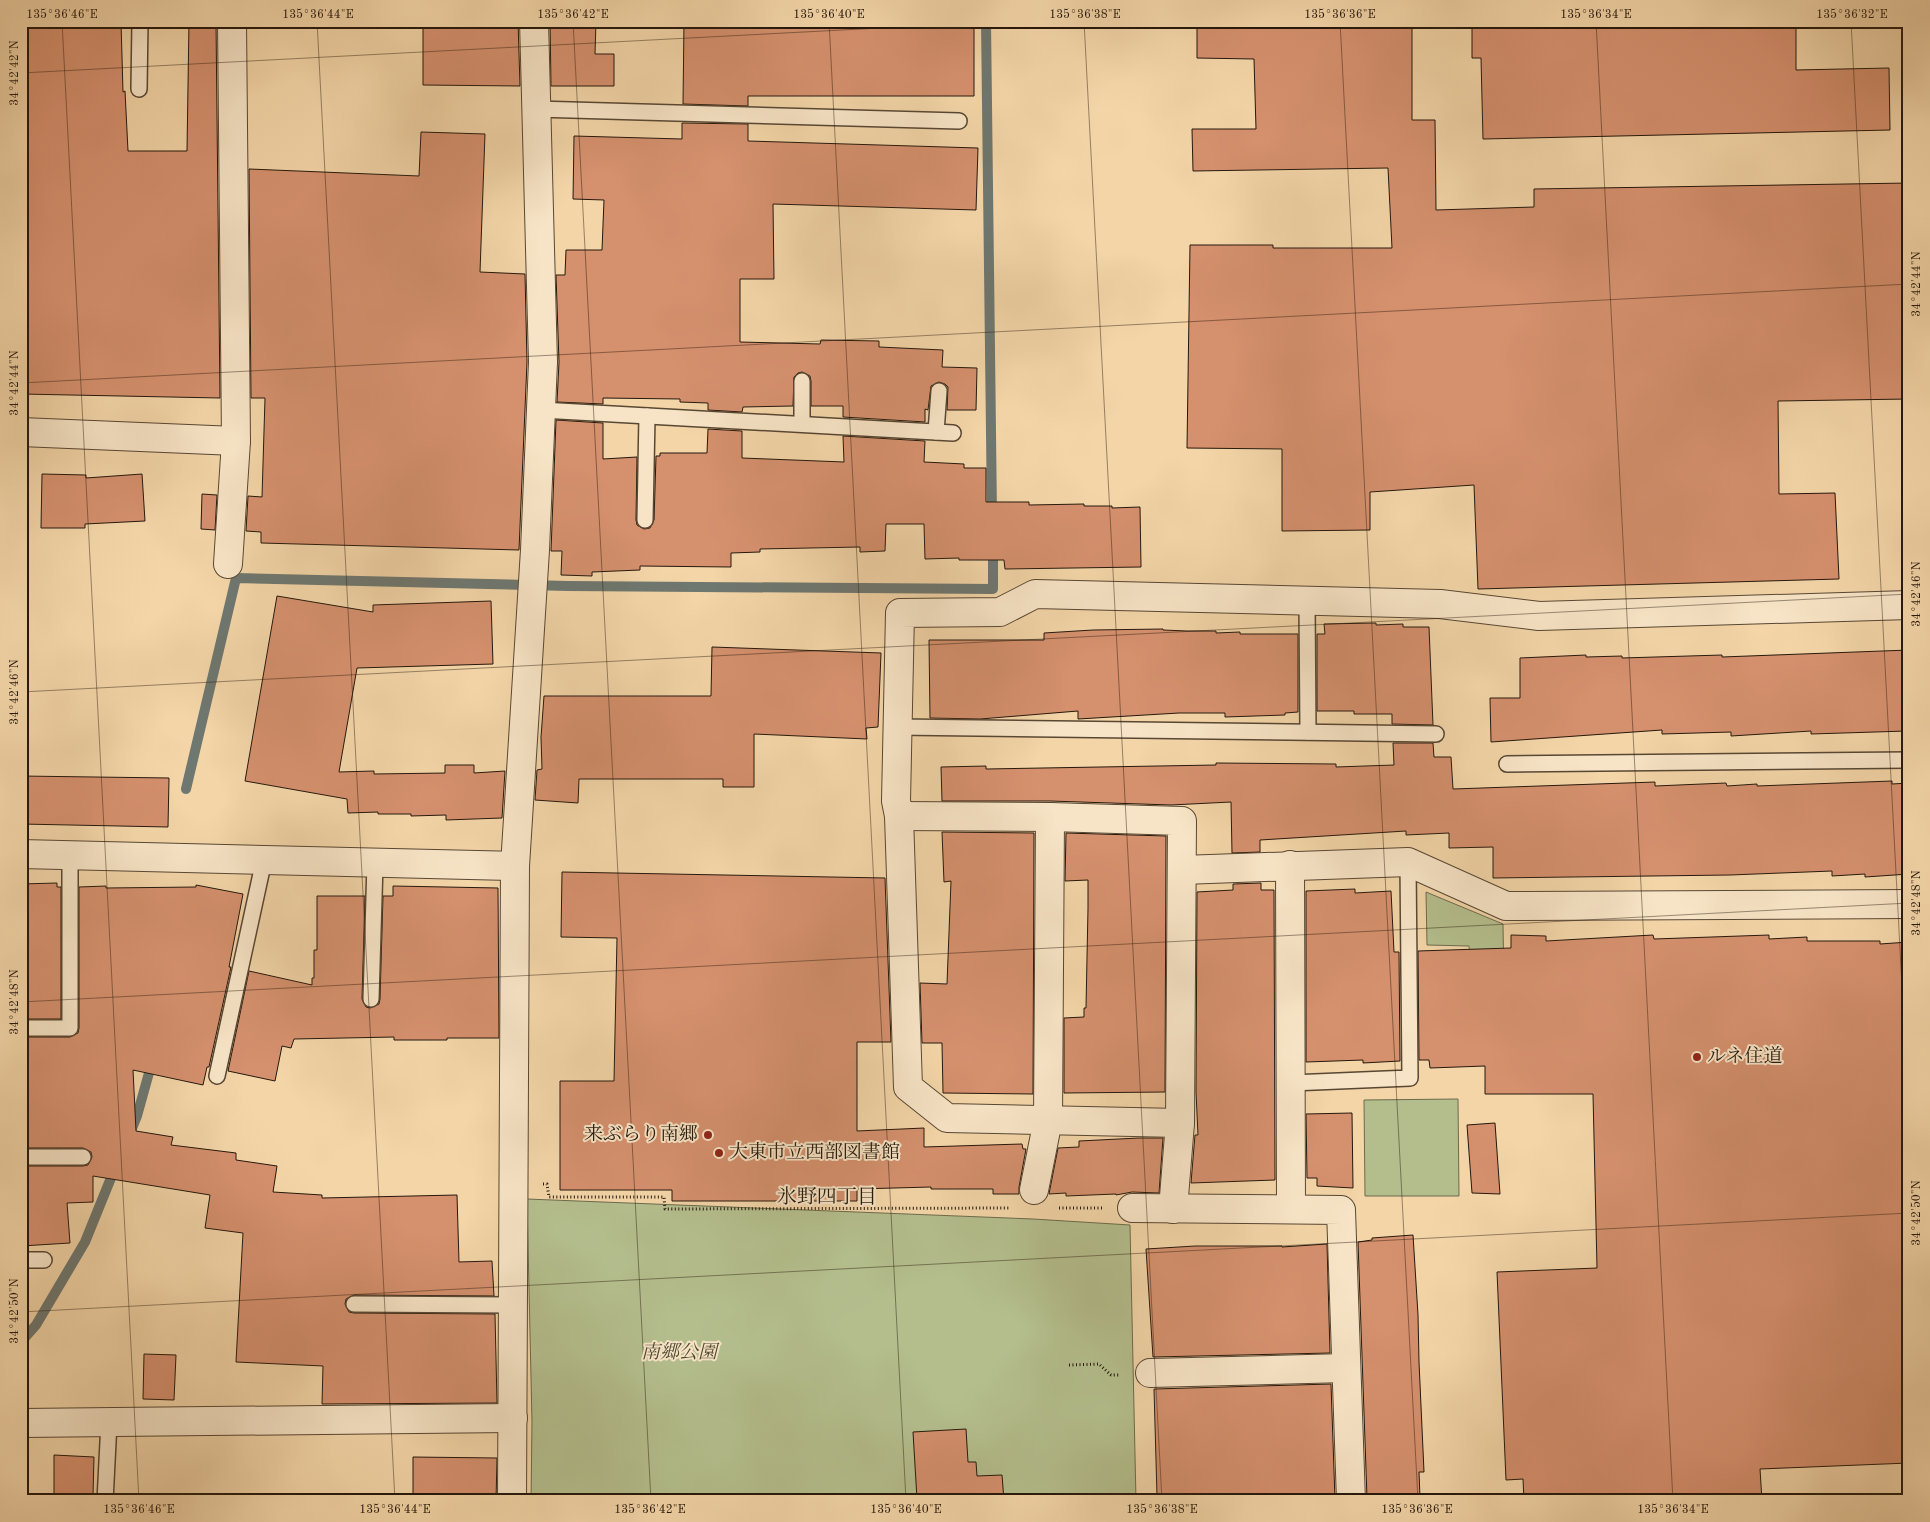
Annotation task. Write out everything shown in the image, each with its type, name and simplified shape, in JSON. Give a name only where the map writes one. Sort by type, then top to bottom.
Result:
[{"type":"street","points":[[228,564],[236,441],[232,21]]},
{"type":"street","points":[[512,1501],[515,866],[535,550],[543,362],[534,21]]},
{"type":"street","points":[[21,432],[236,441]]},
{"type":"street","points":[[1180,1123],[946,1118],[908,1087],[899,816],[896,800],[900,612],[1000,612],[1036,594],[1440,604],[1539,616],[1909,605]]},
{"type":"street","points":[[899,816],[1050,817],[1182,821],[1180,1123],[1173,1209]]},
{"type":"street","points":[[1043,1199],[1048,1120],[1050,817]]},
{"type":"street","points":[[21,854],[515,866]]},
{"type":"street","points":[[1182,870],[1408,862],[1506,906],[1909,904]]},
{"type":"street","points":[[1290,865],[1291,1210]]},
{"type":"street","points":[[1132,1208],[1341,1210],[1351,1501]]},
{"type":"street","points":[[1150,1373],[1346,1368]]},
{"type":"street","points":[[21,1423],[513,1418]]},
{"type":"lane","points":[[139,89],[140,21]]},
{"type":"lane","points":[[536,110],[959,121]]},
{"type":"lane","points":[[802,381],[802,424]]},
{"type":"lane","points":[[936,432],[939,391]]},
{"type":"lane","points":[[541,410],[953,433]]},
{"type":"lane","points":[[645,520],[646,416]]},
{"type":"lane","points":[[1307,601],[1308,732]]},
{"type":"lane","points":[[897,728],[1436,734]]},
{"type":"lane","points":[[1507,764],[1909,760]]},
{"type":"lane","points":[[21,1028],[70,1028],[70,856]]},
{"type":"lane","points":[[217,1076],[264,860]]},
{"type":"lane","points":[[1291,1083],[1410,1078],[1408,862]]},
{"type":"lane","points":[[371,999],[375,863]]},
{"type":"lane","points":[[21,1157],[84,1157]]},
{"type":"lane","points":[[21,1260],[44,1260]]},
{"type":"lane","points":[[354,1304],[513,1305]]},
{"type":"lane","points":[[105,1501],[109,1422]]},
{"type":"path","points":[[513,1184],[547,1184],[549,1196],[664,1197],[665,1209],[1013,1208]]},
{"type":"path","points":[[1043,1199],[1132,1208]]},
{"type":"path","points":[[1070,1365],[1099,1364],[1111,1375],[1150,1373]]},
{"type":"green space","points":[[1426,892],[1503,924],[1504,985],[1472,986],[1469,946],[1427,945]]},
{"type":"green space","points":[[1458,1099],[1459,1196],[1365,1196],[1364,1100]]},
{"type":"green space","name":"南郷公園","points":[[527,1199],[1033,1219],[1130,1225],[1136,1501],[531,1501],[532,1422]]},
{"type":"building","points":[[25,21],[71,21],[71,23],[121,22],[123,92],[125,91],[128,151],[187,151],[189,21],[216,21],[220,398],[21,394],[21,151],[24,151],[26,95]]},
{"type":"building","points":[[423,21],[518,21],[520,86],[423,85]]},
{"type":"building","points":[[550,21],[596,21],[595,54],[614,54],[614,86],[551,86]]},
{"type":"building","points":[[684,21],[974,21],[974,96],[748,96],[748,106],[683,104]]},
{"type":"building","points":[[1197,21],[1412,21],[1412,120],[1435,120],[1436,210],[1534,207],[1534,189],[1909,183],[1909,399],[1778,401],[1779,494],[1835,493],[1839,579],[1478,589],[1474,485],[1370,492],[1370,530],[1282,531],[1282,449],[1187,448],[1190,245],[1273,245],[1273,248],[1392,248],[1388,168],[1193,171],[1192,129],[1256,129],[1254,59],[1197,58]]},
{"type":"building","points":[[1472,21],[1796,21],[1796,70],[1889,68],[1890,130],[1483,139],[1481,58],[1472,58]]},
{"type":"building","points":[[682,123],[748,124],[748,141],[978,148],[976,210],[773,204],[774,279],[740,279],[740,342],[820,344],[821,340],[879,341],[879,347],[943,350],[942,367],[977,368],[976,410],[947,410],[948,387],[939,382],[931,386],[928,410],[925,409],[925,422],[843,417],[843,406],[811,406],[810,376],[802,372],[794,377],[793,406],[743,407],[742,412],[708,410],[708,403],[680,402],[680,399],[603,398],[603,404],[557,402],[559,362],[556,275],[565,275],[566,250],[602,250],[604,200],[573,199],[574,136],[682,139]]},
{"type":"building","points":[[421,132],[485,134],[480,272],[525,274],[527,362],[519,550],[261,543],[261,532],[246,531],[248,496],[262,497],[265,398],[251,398],[249,169],[419,176]]},
{"type":"building","points":[[556,420],[603,423],[603,459],[637,457],[636,520],[637,525],[644,529],[650,528],[654,520],[656,456],[660,456],[660,453],[707,453],[708,429],[742,431],[742,458],[844,462],[843,436],[925,441],[924,462],[964,464],[964,468],[986,468],[986,502],[1029,502],[1029,505],[1084,504],[1084,506],[1112,506],[1112,508],[1140,507],[1141,567],[1005,569],[1004,560],[925,559],[924,524],[886,524],[885,551],[860,552],[860,547],[760,549],[760,552],[731,553],[731,567],[640,566],[640,570],[592,572],[592,576],[561,575],[562,551],[551,551]]},
{"type":"building","points":[[42,474],[86,475],[86,478],[142,474],[145,521],[85,524],[85,528],[41,528]]},
{"type":"building","points":[[202,494],[217,495],[215,530],[201,529]]},
{"type":"building","points":[[277,596],[373,612],[373,605],[491,601],[493,664],[357,668],[339,772],[374,771],[374,774],[445,773],[445,765],[474,765],[474,773],[505,771],[502,818],[446,820],[446,815],[411,816],[411,814],[378,814],[378,812],[348,813],[347,799],[245,781]]},
{"type":"building","points":[[1376,623],[1376,625],[1403,624],[1403,627],[1429,627],[1433,725],[1392,724],[1392,714],[1354,714],[1354,711],[1317,711],[1317,634],[1325,634],[1324,624]]},
{"type":"building","points":[[1163,629],[1216,631],[1216,633],[1240,632],[1240,634],[1298,634],[1298,712],[1285,713],[1285,715],[1225,717],[1225,713],[1179,713],[1078,719],[1078,711],[980,719],[930,718],[929,640],[1044,640],[1044,633]]},
{"type":"building","points":[[712,647],[881,653],[878,727],[866,728],[867,739],[754,734],[754,787],[723,787],[723,779],[579,779],[578,803],[535,800],[537,770],[542,769],[541,737],[544,696],[711,696]]},
{"type":"building","points":[[1909,650],[1909,689],[1905,690],[1907,731],[1811,734],[1811,731],[1731,736],[1731,732],[1662,734],[1662,730],[1491,742],[1490,698],[1520,698],[1520,658],[1586,655],[1586,657],[1622,656],[1622,658],[1722,655],[1722,657]]},
{"type":"building","points":[[1393,743],[1433,743],[1434,757],[1451,757],[1453,789],[1655,782],[1655,786],[1726,783],[1727,786],[1757,784],[1757,786],[1892,781],[1892,784],[1909,783],[1909,874],[1865,877],[1865,874],[1832,876],[1832,871],[1730,875],[1493,878],[1493,847],[1449,848],[1449,833],[1406,835],[1406,831],[1260,840],[1260,852],[1232,853],[1231,802],[1171,805],[1050,801],[942,801],[941,767],[986,766],[986,769],[1216,765],[1216,763],[1336,764],[1336,767],[1394,765]]},
{"type":"building","points":[[21,776],[169,778],[168,827],[21,824]]},
{"type":"building","points":[[942,832],[1034,833],[1033,1094],[943,1093],[942,1043],[922,1043],[920,983],[947,984],[951,881],[944,882]]},
{"type":"building","points":[[1066,833],[1166,836],[1165,1092],[1064,1093],[1064,1018],[1084,1017],[1084,1008],[1086,1008],[1088,908],[1088,880],[1065,881]]},
{"type":"building","points":[[562,872],[885,878],[891,1042],[857,1042],[857,1131],[924,1128],[924,1147],[1022,1144],[1023,1149],[1026,1149],[1019,1194],[993,1194],[993,1189],[931,1189],[931,1187],[857,1189],[857,1201],[672,1201],[672,1190],[560,1190],[560,1081],[614,1081],[617,938],[561,937]]},
{"type":"building","points":[[57,883],[57,887],[61,887],[61,1019],[21,1019],[21,884]]},
{"type":"building","points":[[1261,883],[1261,890],[1274,890],[1275,1180],[1191,1183],[1195,1135],[1198,1135],[1196,1092],[1197,892],[1233,890],[1233,884]]},
{"type":"building","points":[[196,885],[243,894],[229,967],[231,967],[209,1067],[207,1067],[203,1085],[133,1070],[136,1131],[173,1137],[171,1145],[236,1153],[236,1160],[277,1166],[273,1192],[322,1195],[322,1198],[457,1195],[459,1262],[492,1261],[494,1296],[354,1295],[346,1299],[345,1304],[349,1312],[354,1313],[495,1314],[497,1403],[322,1404],[323,1366],[236,1362],[243,1233],[205,1228],[210,1195],[93,1176],[93,1202],[67,1203],[70,1243],[21,1246],[21,1166],[83,1166],[88,1165],[92,1157],[91,1152],[83,1148],[21,1148],[21,1037],[70,1037],[78,1033],[79,887],[196,887]]},
{"type":"building","points":[[393,886],[498,888],[499,1038],[447,1038],[447,1040],[394,1040],[394,1037],[294,1039],[291,1048],[282,1046],[275,1081],[228,1071],[249,971],[312,985],[312,978],[314,978],[314,950],[317,950],[317,896],[365,896],[362,999],[366,1007],[370,1008],[379,1004],[383,896],[393,896]]},
{"type":"building","points":[[1355,889],[1355,893],[1391,891],[1394,952],[1399,952],[1400,1061],[1363,1063],[1363,1060],[1306,1062],[1306,891]]},
{"type":"building","points":[[1511,935],[1546,936],[1546,941],[1653,935],[1654,939],[1769,935],[1769,939],[1807,937],[1807,941],[1880,941],[1880,944],[1909,942],[1909,1463],[1760,1469],[1762,1501],[1524,1501],[1523,1479],[1506,1480],[1497,1272],[1597,1268],[1593,1094],[1485,1094],[1485,1066],[1430,1068],[1429,1060],[1419,1060],[1418,951],[1511,948]]},
{"type":"building","points":[[1352,1113],[1353,1188],[1317,1186],[1317,1178],[1307,1178],[1306,1114]]},
{"type":"building","points":[[1495,1123],[1500,1194],[1472,1193],[1467,1125]]},
{"type":"building","points":[[1163,1138],[1159,1193],[1132,1192],[1116,1195],[1066,1196],[1066,1193],[1049,1194],[1058,1148],[1079,1147],[1079,1141]]},
{"type":"building","points":[[1413,1235],[1424,1472],[1419,1472],[1420,1498],[1378,1500],[1378,1497],[1367,1498],[1358,1242],[1372,1240],[1372,1238]]},
{"type":"building","points":[[1327,1244],[1330,1353],[1153,1357],[1146,1249],[1195,1246],[1282,1247]]},
{"type":"building","points":[[144,1354],[176,1355],[174,1400],[143,1399]]},
{"type":"building","points":[[1331,1384],[1335,1500],[1225,1501],[1224,1497],[1190,1498],[1190,1494],[1157,1496],[1154,1389]]},
{"type":"building","points":[[966,1429],[968,1462],[976,1462],[977,1476],[1002,1475],[1004,1501],[923,1501],[923,1499],[917,1499],[913,1432]]},
{"type":"building","points":[[54,1455],[94,1457],[93,1495],[54,1495]]},
{"type":"building","points":[[413,1457],[497,1458],[496,1501],[413,1501]]},
{"type":"waterway","points":[[986,21],[992,515]]},
{"type":"waterway","points":[[186,789],[236,578],[568,586],[993,589],[993,547]]},
{"type":"waterway","points":[[131,1131],[152,1062]]},
{"type":"waterway","points":[[21,1342],[36,1325],[85,1242],[115,1168]]},
{"type":"place","name":"ルネ住道","points":[[1697,1057]]},
{"type":"place","name":"来ぶらり南郷","points":[[708,1135]]},
{"type":"place","name":"大東市立西部図書館","points":[[719,1153]]},
{"type":"district","name":"氷野四丁目","points":[[827,1198]]}]
